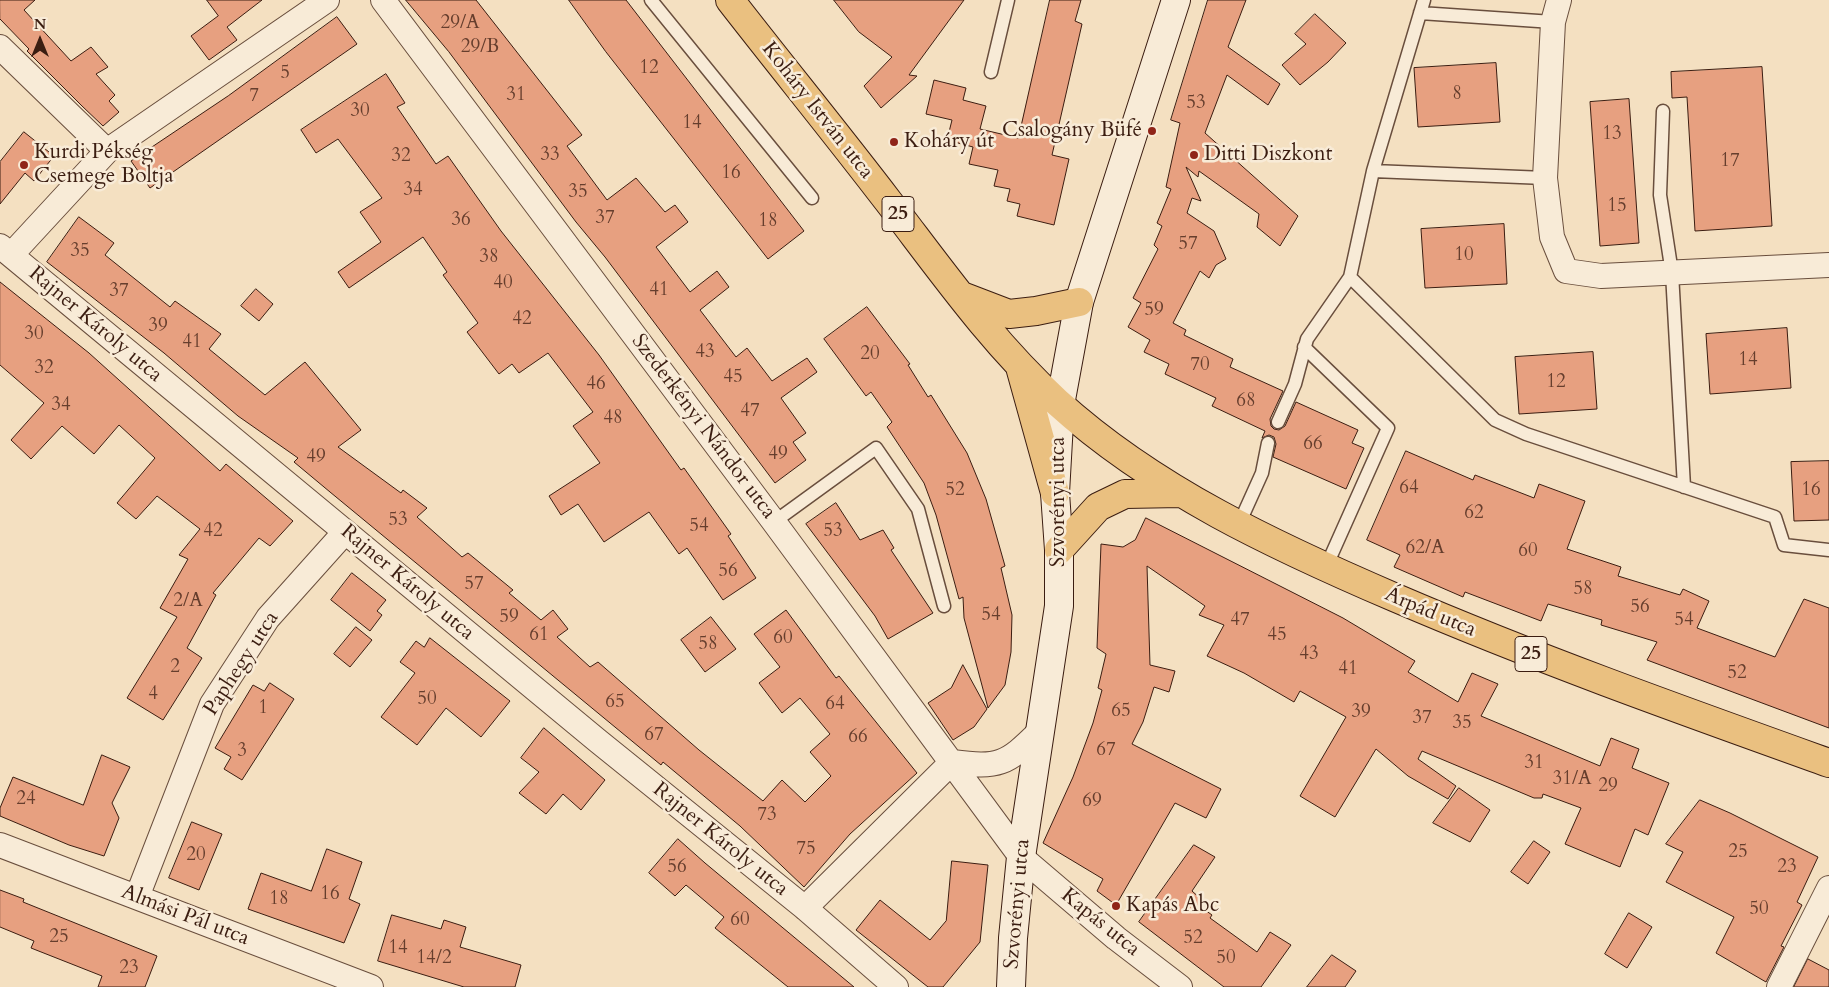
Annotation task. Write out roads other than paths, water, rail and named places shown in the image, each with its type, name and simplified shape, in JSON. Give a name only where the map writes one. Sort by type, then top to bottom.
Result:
[{"type":"main road","name":"Koháry István utca","points":[[730,0],[961,296],[1020,367],[1060,405]]},
{"type":"main road","name":"Szvorényi utca","points":[[1011,987],[1013,938],[1021,857],[1059,606],[1060,550],[1055,493],[1060,405],[1079,302],[1171,2]]},
{"type":"main road","points":[[961,296],[1009,314],[1036,311],[1079,302]]},
{"type":"main road","points":[[1020,367],[1055,493]]},
{"type":"main road","name":"Árpád utca","points":[[1060,405],[1121,454],[1181,493],[1326,567],[1491,639],[1829,763]]},
{"type":"main road","points":[[1060,550],[1098,508],[1125,494],[1181,493]]},
{"type":"street","name":"Rajner Károly utca","points":[[327,0],[107,151],[6,251],[606,748],[805,908],[896,987]]},
{"type":"street","name":"Szederkényi Nándor utca","points":[[383,0],[774,522],[1021,857]]},
{"type":"street","points":[[1556,11],[1545,178],[1552,237],[1566,271],[1601,276],[1829,265]]},
{"type":"street","points":[[0,47],[107,151]]},
{"type":"street","name":"Paphegy utca","points":[[136,897],[212,704],[268,618],[345,532]]},
{"type":"street","points":[[952,762],[986,766],[1015,756],[1040,731]]},
{"type":"street","name":"Rajner Károly utca","points":[[805,908],[952,762]]},
{"type":"street","name":"Almási Pál utca","points":[[0,845],[371,987]]},
{"type":"street","name":"Kapás utca","points":[[1021,857],[1116,938],[1180,987]]},
{"type":"street","points":[[1779,987],[1829,888]]},
{"type":"lane","points":[[651,0],[812,198]]},
{"type":"lane","points":[[991,72],[1008,0]]},
{"type":"lane","points":[[1278,422],[1295,384],[1307,339],[1350,277],[1373,171],[1424,0]]},
{"type":"lane","points":[[1420,13],[1556,11]]},
{"type":"lane","points":[[1662,111],[1660,195],[1672,273],[1684,487]]},
{"type":"lane","points":[[1373,171],[1545,178]]},
{"type":"lane","points":[[1350,277],[1495,420],[1526,434],[1775,517],[1784,545],[1829,550]]},
{"type":"lane","points":[[1304,347],[1388,428],[1326,567]]},
{"type":"lane","points":[[1239,524],[1262,474],[1268,443]]},
{"type":"lane","points":[[774,522],[876,448],[918,509],[944,606]]},
{"type":"place","name":"Csalogány Büfé","points":[[1152,131]]},
{"type":"place","name":"Koháry út","points":[[894,142]]},
{"type":"place","name":"Ditti Diszkont","points":[[1194,155]]},
{"type":"place","name":"Kurdi Pékség Csemege Boltja","points":[[24,165]]},
{"type":"place","name":"Kapás Abc","points":[[1116,906]]}]
